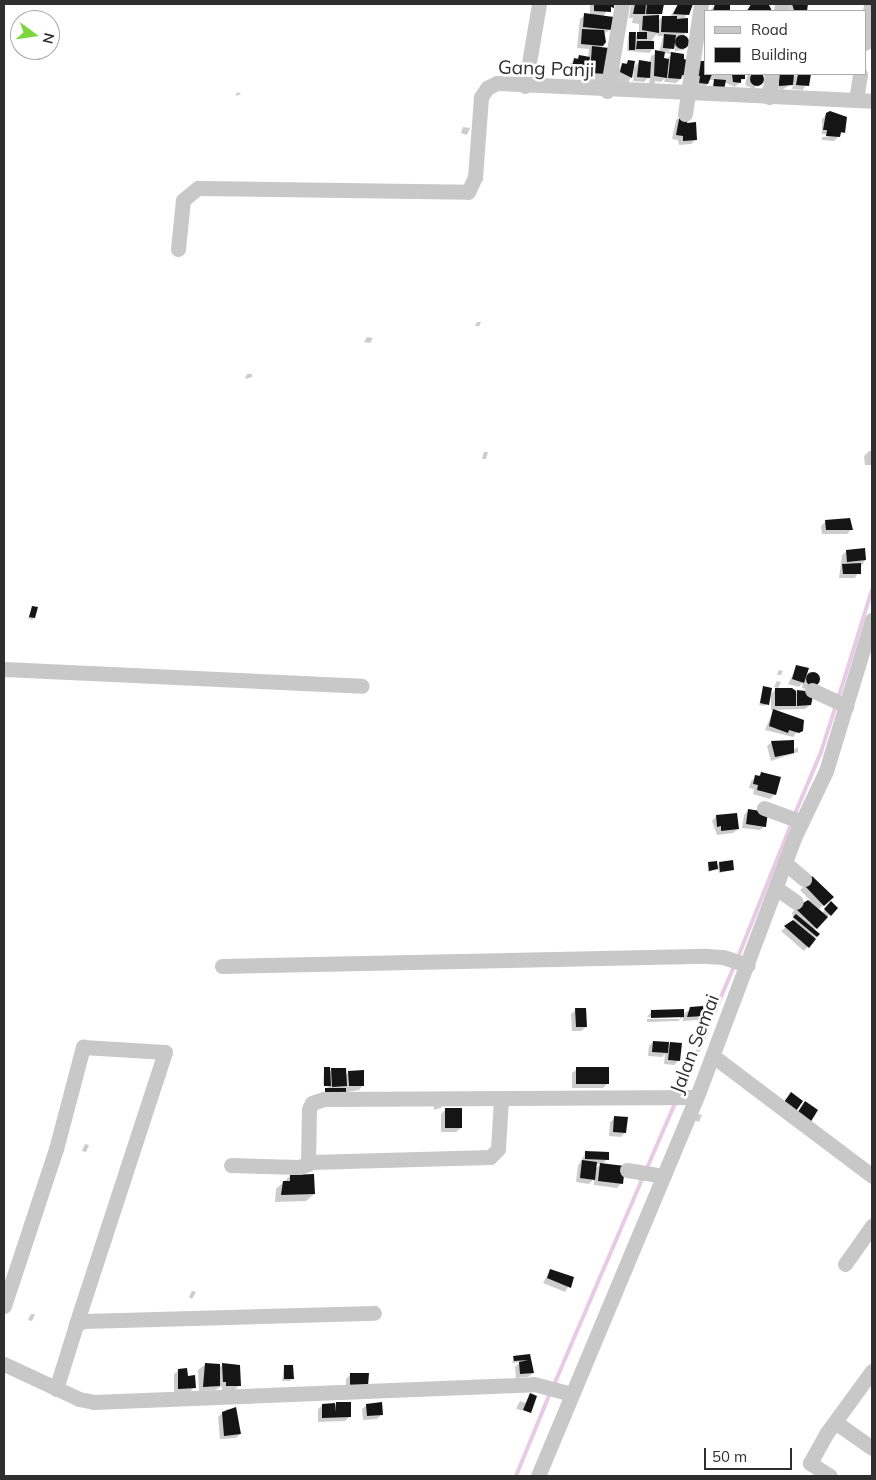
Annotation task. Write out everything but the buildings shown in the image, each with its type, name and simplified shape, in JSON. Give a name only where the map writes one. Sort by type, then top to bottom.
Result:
[{"type":"street","points":[[525,86],[539,4]]},
{"type":"street","points":[[607,91],[622,4]]},
{"type":"street","points":[[686,114],[687,95],[701,4]]},
{"type":"street","points":[[866,36],[871,4]]},
{"type":"street","points":[[769,97],[772,75]]},
{"type":"street","points":[[856,100],[860,75]]},
{"type":"street","name":"Gang Panji","points":[[178,249],[183,200],[198,188],[468,192],[474,185],[484,92],[497,83],[687,95],[872,101]]},
{"type":"street","name":"Jalan Semai","points":[[538,1476],[562,1390],[660,1176],[712,1056],[745,964],[785,863],[792,818],[826,771],[839,702],[872,621]]},
{"type":"street","points":[[4,669],[362,686]]},
{"type":"street","points":[[812,690],[839,702]]},
{"type":"street","points":[[764,808],[792,818]]},
{"type":"street","points":[[785,863],[804,879]]},
{"type":"street","points":[[776,888],[796,902]]},
{"type":"street","points":[[222,966],[723,956],[745,964]]},
{"type":"street","points":[[4,1306],[56,1149],[84,1047],[165,1052],[56,1389]]},
{"type":"street","points":[[712,1056],[872,1176]]},
{"type":"street","points":[[310,1162],[308,1112],[312,1103],[317,1101],[693,1097]]},
{"type":"street","points":[[231,1165],[299,1167],[310,1162],[490,1157],[498,1149],[501,1099]]},
{"type":"street","points":[[634,1171],[660,1176]]},
{"type":"street","points":[[845,1264],[872,1226]]},
{"type":"street","points":[[76,1325],[83,1321],[130,1318],[374,1313]]},
{"type":"street","points":[[4,1364],[78,1399],[94,1402],[562,1390]]},
{"type":"street","points":[[830,1476],[810,1462],[835,1422],[872,1370]]},
{"type":"street","points":[[835,1422],[872,1448]]},
{"type":"waterway","points":[[838,699],[872,590]]},
{"type":"waterway","points":[[794,816],[821,752],[836,705]]},
{"type":"waterway","points":[[738,957],[792,822]]},
{"type":"waterway","points":[[680,1093],[735,964]]},
{"type":"waterway","points":[[647,1168],[676,1101]]},
{"type":"waterway","points":[[553,1387],[643,1177]]},
{"type":"waterway","points":[[516,1476],[550,1393]]}]
